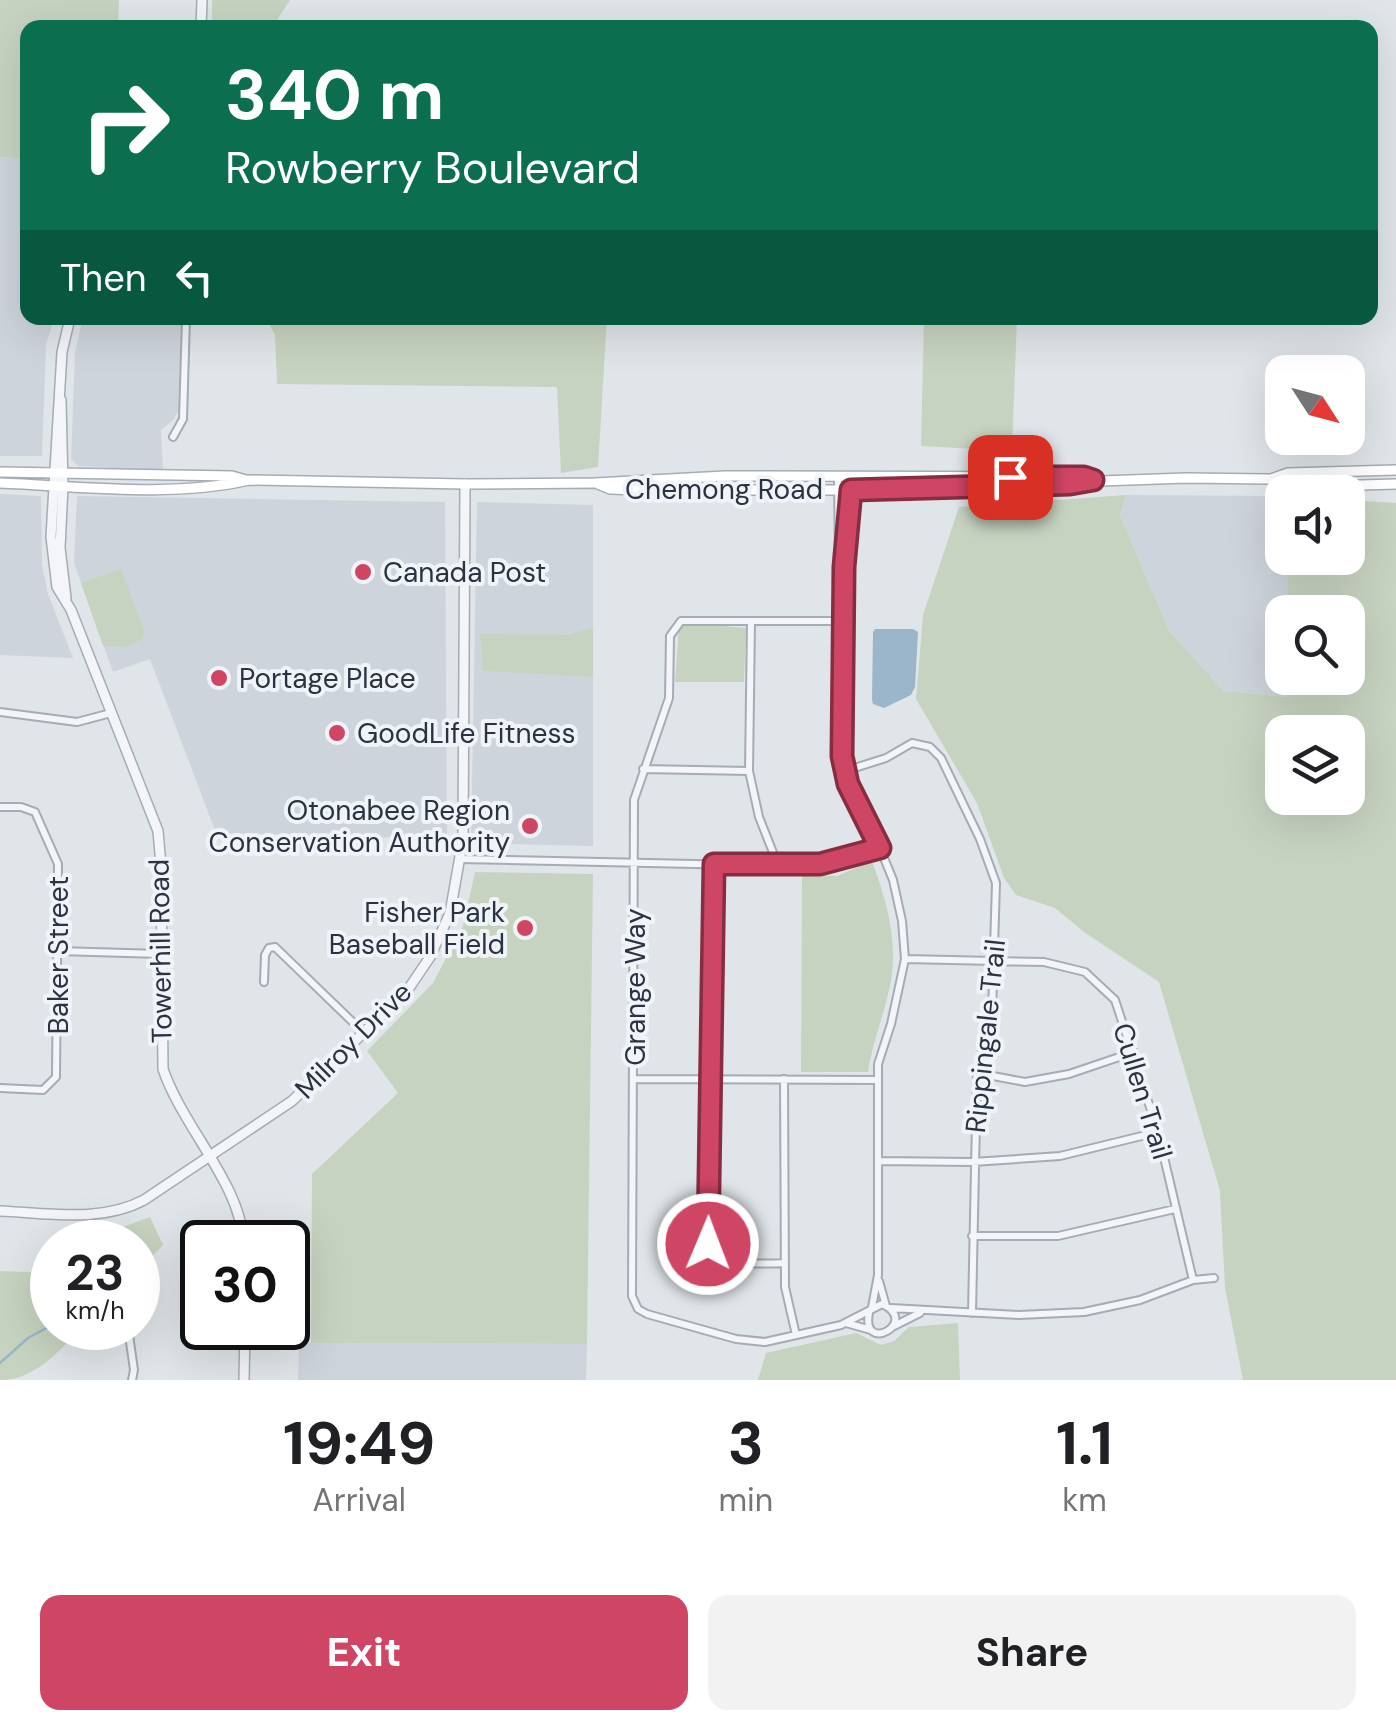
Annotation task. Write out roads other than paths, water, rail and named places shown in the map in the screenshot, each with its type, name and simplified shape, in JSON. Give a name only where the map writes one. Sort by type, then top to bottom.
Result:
[{"type":"main road","name":"Chemong Road","points":[[1282,475],[1396,470]]},
{"type":"main road","name":"Chemong Road","points":[[0,472],[232,476],[249,480]]},
{"type":"main road","name":"Chemong Road","points":[[0,483],[179,487],[249,480],[465,484],[595,483],[664,477],[1093,480]]},
{"type":"main road","name":"Chemong Road","points":[[595,483],[610,489],[640,490],[851,490],[1070,484],[1093,480],[1265,480]]},
{"type":"main road","name":"Chemong Road","points":[[1365,484],[1396,484]]},
{"type":"street","name":"Towerhill Road","points":[[68,325],[62,352],[60,397],[64,408],[58,473],[66,598],[158,831],[162,865],[163,1069],[173,1098],[234,1201],[239,1220]]},
{"type":"street","points":[[173,437],[183,419],[186,325]]},
{"type":"street","points":[[838,477],[840,562],[844,567]]},
{"type":"street","points":[[852,477],[844,567],[844,771],[893,880],[906,959],[878,1064],[878,1275],[867,1322],[871,1330],[888,1333],[921,1312]]},
{"type":"street","name":"Milroy Drive","points":[[0,1211],[100,1214],[126,1210],[292,1101],[406,990],[430,957],[450,913],[460,859],[465,484]]},
{"type":"street","name":"Grange Way","points":[[844,621],[681,621],[670,636],[668,698],[634,800],[634,1304],[647,1314],[736,1339],[765,1342],[845,1323],[870,1310]]},
{"type":"street","points":[[751,621],[749,770],[758,816],[778,866]]},
{"type":"street","points":[[0,712],[77,722],[112,713]]},
{"type":"street","name":"Rippingale Trail","points":[[844,771],[886,758],[912,743],[930,747],[942,758],[996,883],[992,1012],[977,1073],[972,1313]]},
{"type":"street","points":[[643,769],[749,770]]},
{"type":"street","name":"Baker Street","points":[[0,807],[35,812],[58,864],[56,1077],[43,1090],[0,1088]]},
{"type":"street","points":[[460,859],[778,866],[824,864],[880,848]]},
{"type":"street","points":[[714,864],[708,1244],[724,1258],[785,1264]]},
{"type":"street","points":[[264,982],[265,955],[275,947],[364,1032]]},
{"type":"street","points":[[58,951],[162,954]]},
{"type":"street","name":"Cullen Trail","points":[[906,959],[1044,962],[1085,972],[1115,1000],[1158,1132],[1193,1280]]},
{"type":"street","points":[[977,1073],[1024,1082],[1069,1074],[1134,1052]]},
{"type":"street","points":[[635,1079],[878,1080]]},
{"type":"street","points":[[784,1079],[784,1287],[796,1335]]},
{"type":"street","points":[[878,1161],[973,1162],[1060,1156],[1158,1132]]},
{"type":"street","points":[[972,1236],[1058,1236],[1175,1209]]},
{"type":"street","points":[[878,1275],[895,1318],[894,1326]]},
{"type":"street","points":[[870,1310],[888,1307],[921,1312],[1084,1312],[1140,1300],[1193,1280],[1214,1278]]},
{"type":"street","name":"Grange Way","points":[[845,1323],[871,1330]]},
{"type":"street","points":[[131,1350],[132,1380]]},
{"type":"street","points":[[244,1380],[245,1350]]},
{"type":"water","points":[[875,629],[918,632],[915,687],[911,695],[884,708],[872,700]]},
{"type":"waterway","points":[[0,1363],[30,1337]]},
{"type":"place","name":"Canada Post","points":[[363,572]]},
{"type":"place","name":"Portage Place","points":[[219,678]]},
{"type":"place","name":"GoodLife Fitness","points":[[337,733]]},
{"type":"place","name":"Otonabee Region Conservation Authority","points":[[530,826]]},
{"type":"place","name":"Fisher Park Baseball Field","points":[[525,928]]}]
